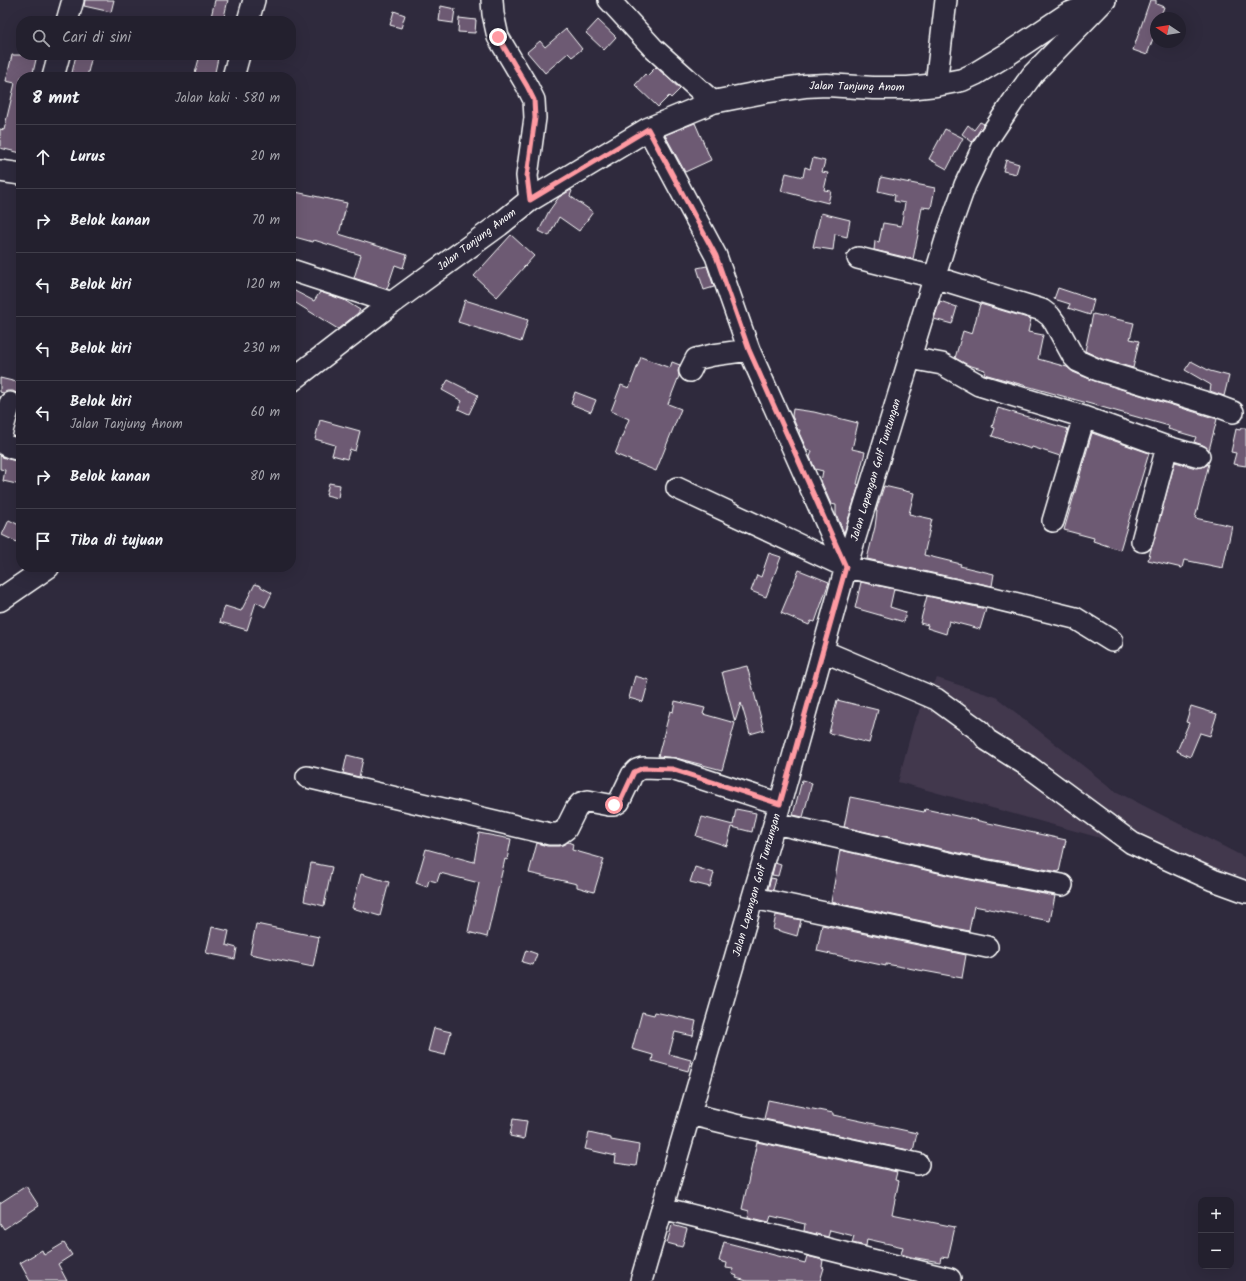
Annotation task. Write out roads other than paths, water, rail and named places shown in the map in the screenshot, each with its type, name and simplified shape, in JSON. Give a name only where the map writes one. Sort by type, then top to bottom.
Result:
[{"type":"main road","name":"Jalan Tanjung Anom","points":[[296,374],[499,225],[530,200],[648,129],[713,102],[769,90],[805,86],[842,85],[880,88],[908,88],[962,80],[1008,54],[1068,14],[1104,0]]},
{"type":"main road","points":[[0,600],[41,572]]},
{"type":"street","points":[[69,16],[73,0]]},
{"type":"street","points":[[249,16],[254,0]]},
{"type":"street","points":[[492,0],[493,14],[498,37],[534,100],[535,118],[527,176],[530,200]]},
{"type":"street","points":[[609,0],[654,49],[713,102]]},
{"type":"street","points":[[936,85],[946,0]]},
{"type":"street","name":"Jalan Lapangan Golf Tuntungan","points":[[641,1281],[778,813],[846,567],[934,277],[965,185],[984,145],[1033,74],[1104,0]]},
{"type":"street","points":[[54,72],[58,60]]},
{"type":"street","points":[[234,72],[238,60]]},
{"type":"street","points":[[648,129],[716,256],[749,350],[846,567]]},
{"type":"street","points":[[0,171],[16,173]]},
{"type":"street","points":[[858,258],[934,277],[1042,310],[1050,316],[1055,323],[1073,356],[1078,361],[1098,370],[1233,412]]},
{"type":"street","points":[[296,272],[392,303]]},
{"type":"street","points":[[690,371],[695,359],[697,358],[749,350]]},
{"type":"street","points":[[910,358],[942,364],[979,385],[1084,417],[1167,447],[1199,456]]},
{"type":"street","points":[[10,402],[0,438],[7,446],[16,449]]},
{"type":"street","points":[[1053,521],[1084,417]]},
{"type":"street","points":[[1142,541],[1167,447]]},
{"type":"street","points":[[677,488],[846,567],[993,598],[1075,618],[1112,641]]},
{"type":"street","points":[[823,651],[936,699],[980,731],[987,740],[1028,766],[1132,843],[1213,880],[1246,892]]},
{"type":"street","points":[[307,777],[550,834],[559,834],[566,829],[576,808],[581,803],[588,802],[614,805],[619,802],[632,775],[637,770],[643,768],[672,769],[778,813],[966,867],[1062,885]]},
{"type":"street","points":[[753,898],[987,947]]},
{"type":"street","points":[[690,1114],[918,1164]]},
{"type":"street","points":[[662,1208],[950,1279]]}]
